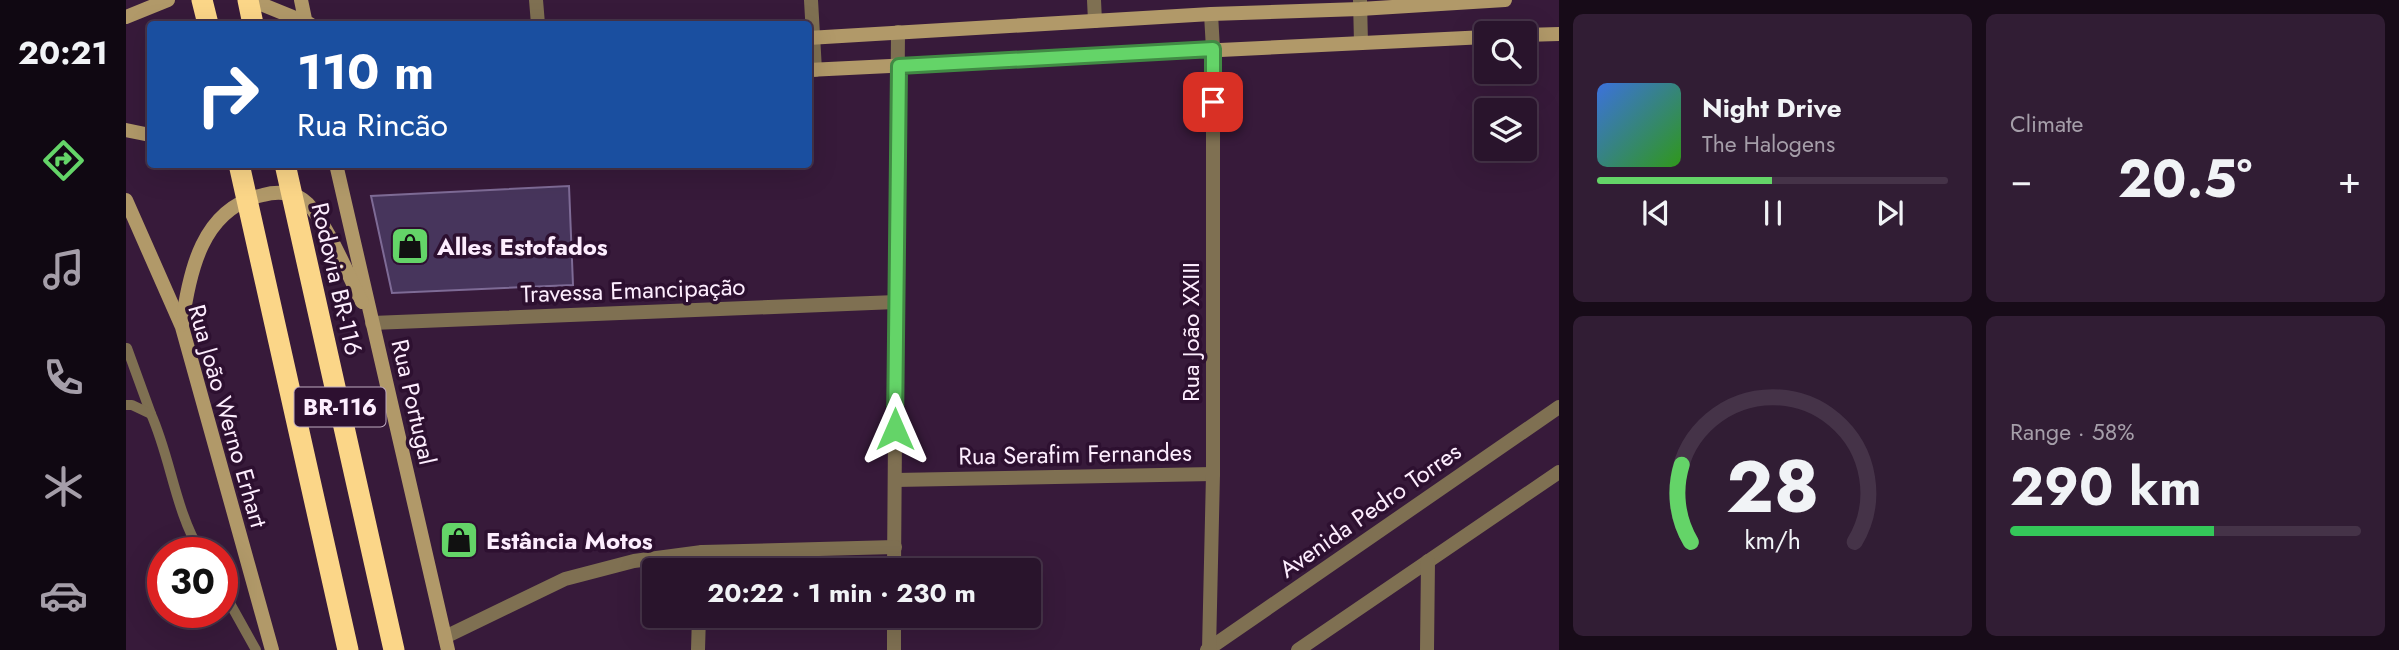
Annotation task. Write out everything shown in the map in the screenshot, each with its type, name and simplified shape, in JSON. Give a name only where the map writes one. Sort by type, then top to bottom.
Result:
[{"type":"highway","points":[[202,0],[207,21]]},
{"type":"highway","points":[[249,0],[252,21]]},
{"type":"highway","name":"BR-116","points":[[240,168],[348,650]]},
{"type":"highway","name":"Rodovia BR-116","points":[[286,168],[394,650]]},
{"type":"main road","points":[[126,18],[168,0]]},
{"type":"main road","points":[[249,0],[300,21]]},
{"type":"main road","points":[[301,0],[306,21]]},
{"type":"main road","points":[[812,38],[1360,4],[1505,0]]},
{"type":"main road","points":[[1537,35],[1559,34]]},
{"type":"main road","points":[[812,70],[1474,38]]},
{"type":"main road","points":[[126,130],[147,134]]},
{"type":"main road","name":"Rua Portugal","points":[[337,168],[446,643]]},
{"type":"main road","points":[[182,327],[192,268],[212,226],[228,210],[252,197],[274,192],[295,195],[307,202],[318,217],[372,323]]},
{"type":"main road","name":"Rua João Werno Erhart","points":[[126,200],[182,327],[272,650]]},
{"type":"street","points":[[536,0],[538,21]]},
{"type":"street","points":[[811,0],[811,21]]},
{"type":"street","points":[[1094,0],[1095,21]]},
{"type":"street","points":[[1360,4],[1361,43]]},
{"type":"street","name":"Rua João XXIII","points":[[1208,649],[1213,474],[1211,14]]},
{"type":"street","points":[[895,558],[898,32]]},
{"type":"street","name":"Travessa Emancipação","points":[[372,323],[896,302]]},
{"type":"street","name":"Avenida Pedro Torres","points":[[1208,649],[1559,407]]},
{"type":"street","points":[[1298,650],[1559,472]]},
{"type":"street","name":"Rua Serafim Fernandes","points":[[895,480],[1213,474]]},
{"type":"street","points":[[446,643],[565,579],[634,561],[702,552],[895,547]]},
{"type":"street","points":[[702,552],[702,558]]},
{"type":"street","points":[[1427,650],[1428,561]]},
{"type":"street","points":[[698,650],[699,628]]},
{"type":"street","points":[[894,628],[894,650]]},
{"type":"lane","points":[[126,349],[160,433],[191,537]]},
{"type":"lane","points":[[126,405],[151,414]]},
{"type":"lane","points":[[238,618],[256,650]]},
{"type":"building","points":[[569,186],[573,285],[392,293],[371,196]]},
{"type":"place","name":"Alles Estofados","points":[[410,246]]},
{"type":"place","name":"Estância Motos","points":[[459,540]]},
{"type":"route","points":[[895,429],[899,66],[1213,49],[1213,102]]}]
